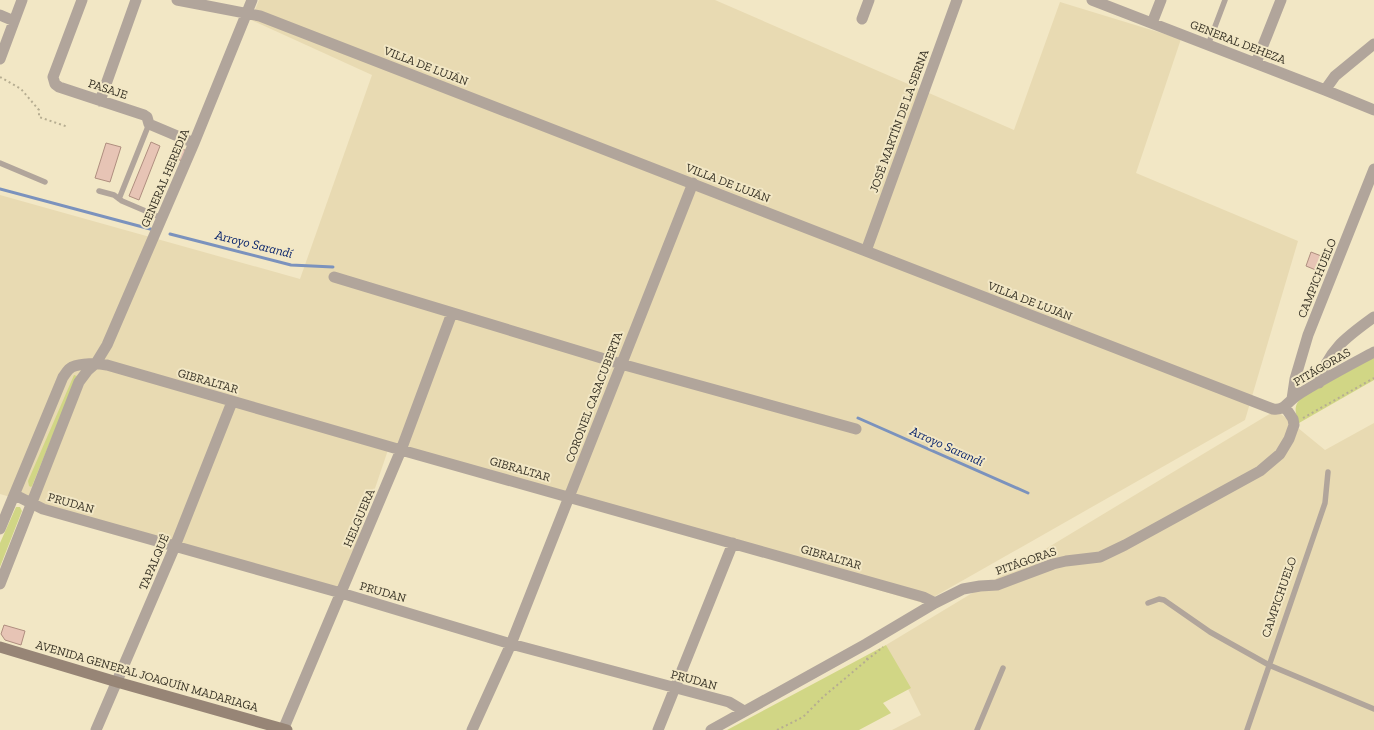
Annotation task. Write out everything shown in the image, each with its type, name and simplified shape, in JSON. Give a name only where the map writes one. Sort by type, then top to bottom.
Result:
[{"type":"main road","name":"AVENIDA GENERAL JOAQUÍN MADARIAGA","points":[[0,647],[285,730]]},
{"type":"street","points":[[0,58],[22,0]]},
{"type":"street","name":"PASAJE","points":[[82,0],[53,76],[55,84],[59,87],[144,115],[147,117],[149,124],[194,143]]},
{"type":"street","points":[[100,101],[136,0]]},
{"type":"street","name":"VILLA DE LUJÁN","points":[[178,0],[260,16],[1264,406],[1277,410],[1289,403]]},
{"type":"street","name":"GENERAL HEREDIA","points":[[0,584],[79,382],[88,370],[96,363],[107,345],[194,143],[252,0]]},
{"type":"street","points":[[862,19],[869,0]]},
{"type":"street","name":"JOSÉ MARTÍN DE LA SERNA","points":[[866,251],[957,0]]},
{"type":"street","name":"GENERAL DEHEZA","points":[[1092,0],[1374,110]]},
{"type":"street","points":[[1152,23],[1161,0]]},
{"type":"street","points":[[1256,63],[1281,0]]},
{"type":"street","points":[[0,15],[14,21]]},
{"type":"street","points":[[1325,90],[1335,76],[1374,44]]},
{"type":"street","name":"CAMPICHUELO","points":[[1289,403],[1308,335],[1374,169]]},
{"type":"street","name":"CORONEL CASACUBERTA","points":[[472,730],[511,644],[693,183]]},
{"type":"street","points":[[334,277],[621,364],[856,430]]},
{"type":"street","name":"HELGUERA","points":[[285,730],[401,450],[452,313]]},
{"type":"street","points":[[1319,383],[1324,365],[1338,346],[1374,317]]},
{"type":"street","name":"PITÁGORAS","points":[[711,730],[866,644],[935,603],[967,588],[997,585],[1053,564],[1100,557],[1260,472],[1280,454],[1289,439],[1294,425],[1289,403],[1319,383],[1374,352]]},
{"type":"street","points":[[0,529],[63,376],[73,366],[96,363]]},
{"type":"street","name":"GIBRALTAR","points":[[96,363],[923,597],[935,603]]},
{"type":"street","name":"TAPALQUÉ","points":[[96,730],[175,546],[232,402]]},
{"type":"street","name":"PRUDAN","points":[[15,495],[43,509],[511,644],[729,702],[744,711]]},
{"type":"street","points":[[658,730],[733,543]]},
{"type":"lane","points":[[1208,45],[1225,0]]},
{"type":"lane","points":[[119,199],[149,124]]},
{"type":"lane","points":[[0,163],[45,182]]},
{"type":"lane","points":[[99,191],[114,195],[119,199],[162,218]]},
{"type":"lane","name":"CAMPICHUELO","points":[[1247,730],[1325,503],[1328,472]]},
{"type":"lane","points":[[1148,603],[1159,599],[1168,602],[1215,635],[1269,665],[1374,709]]},
{"type":"lane","points":[[977,730],[1003,668]]},
{"type":"path","points":[[0,77],[21,89],[39,110],[39,117],[68,127]]},
{"type":"path","points":[[778,730],[803,717],[823,697],[867,660],[866,644]]},
{"type":"shaded area","points":[[259,0],[715,0],[1014,130],[1060,2],[1181,39],[1136,173],[1298,241],[1245,420],[923,603],[389,447],[340,592],[0,494],[0,195],[300,279],[372,75],[251,20]]},
{"type":"shaded area","points":[[1276,410],[1325,450],[1374,423],[1374,730],[892,730],[921,715],[886,645]]},
{"type":"green space","points":[[1374,357],[1374,380],[1299,423],[1296,406],[1302,397]]},
{"type":"green space","points":[[74,375],[77,376],[31,487],[29,486],[28,481]]},
{"type":"green space","points":[[16,507],[20,507],[22,511],[0,567],[0,543]]},
{"type":"green space","points":[[886,645],[911,688],[883,703],[891,713],[859,730],[727,730]]},
{"type":"building","points":[[151,142],[160,146],[139,200],[129,196]]},
{"type":"building","points":[[106,143],[121,147],[110,182],[95,178]]},
{"type":"building","points":[[175,146],[187,151],[182,161],[171,156]]},
{"type":"building","points":[[1311,252],[1329,259],[1323,273],[1306,266]]},
{"type":"building","points":[[4,625],[25,631],[21,645],[5,640],[1,634]]},
{"type":"waterway","name":"Arroyo Sarandí","points":[[0,189],[154,230]]},
{"type":"waterway","name":"Arroyo Sarandí","points":[[170,234],[291,265],[333,267]]},
{"type":"waterway","name":"Arroyo Sarandí","points":[[858,418],[1028,493]]}]
